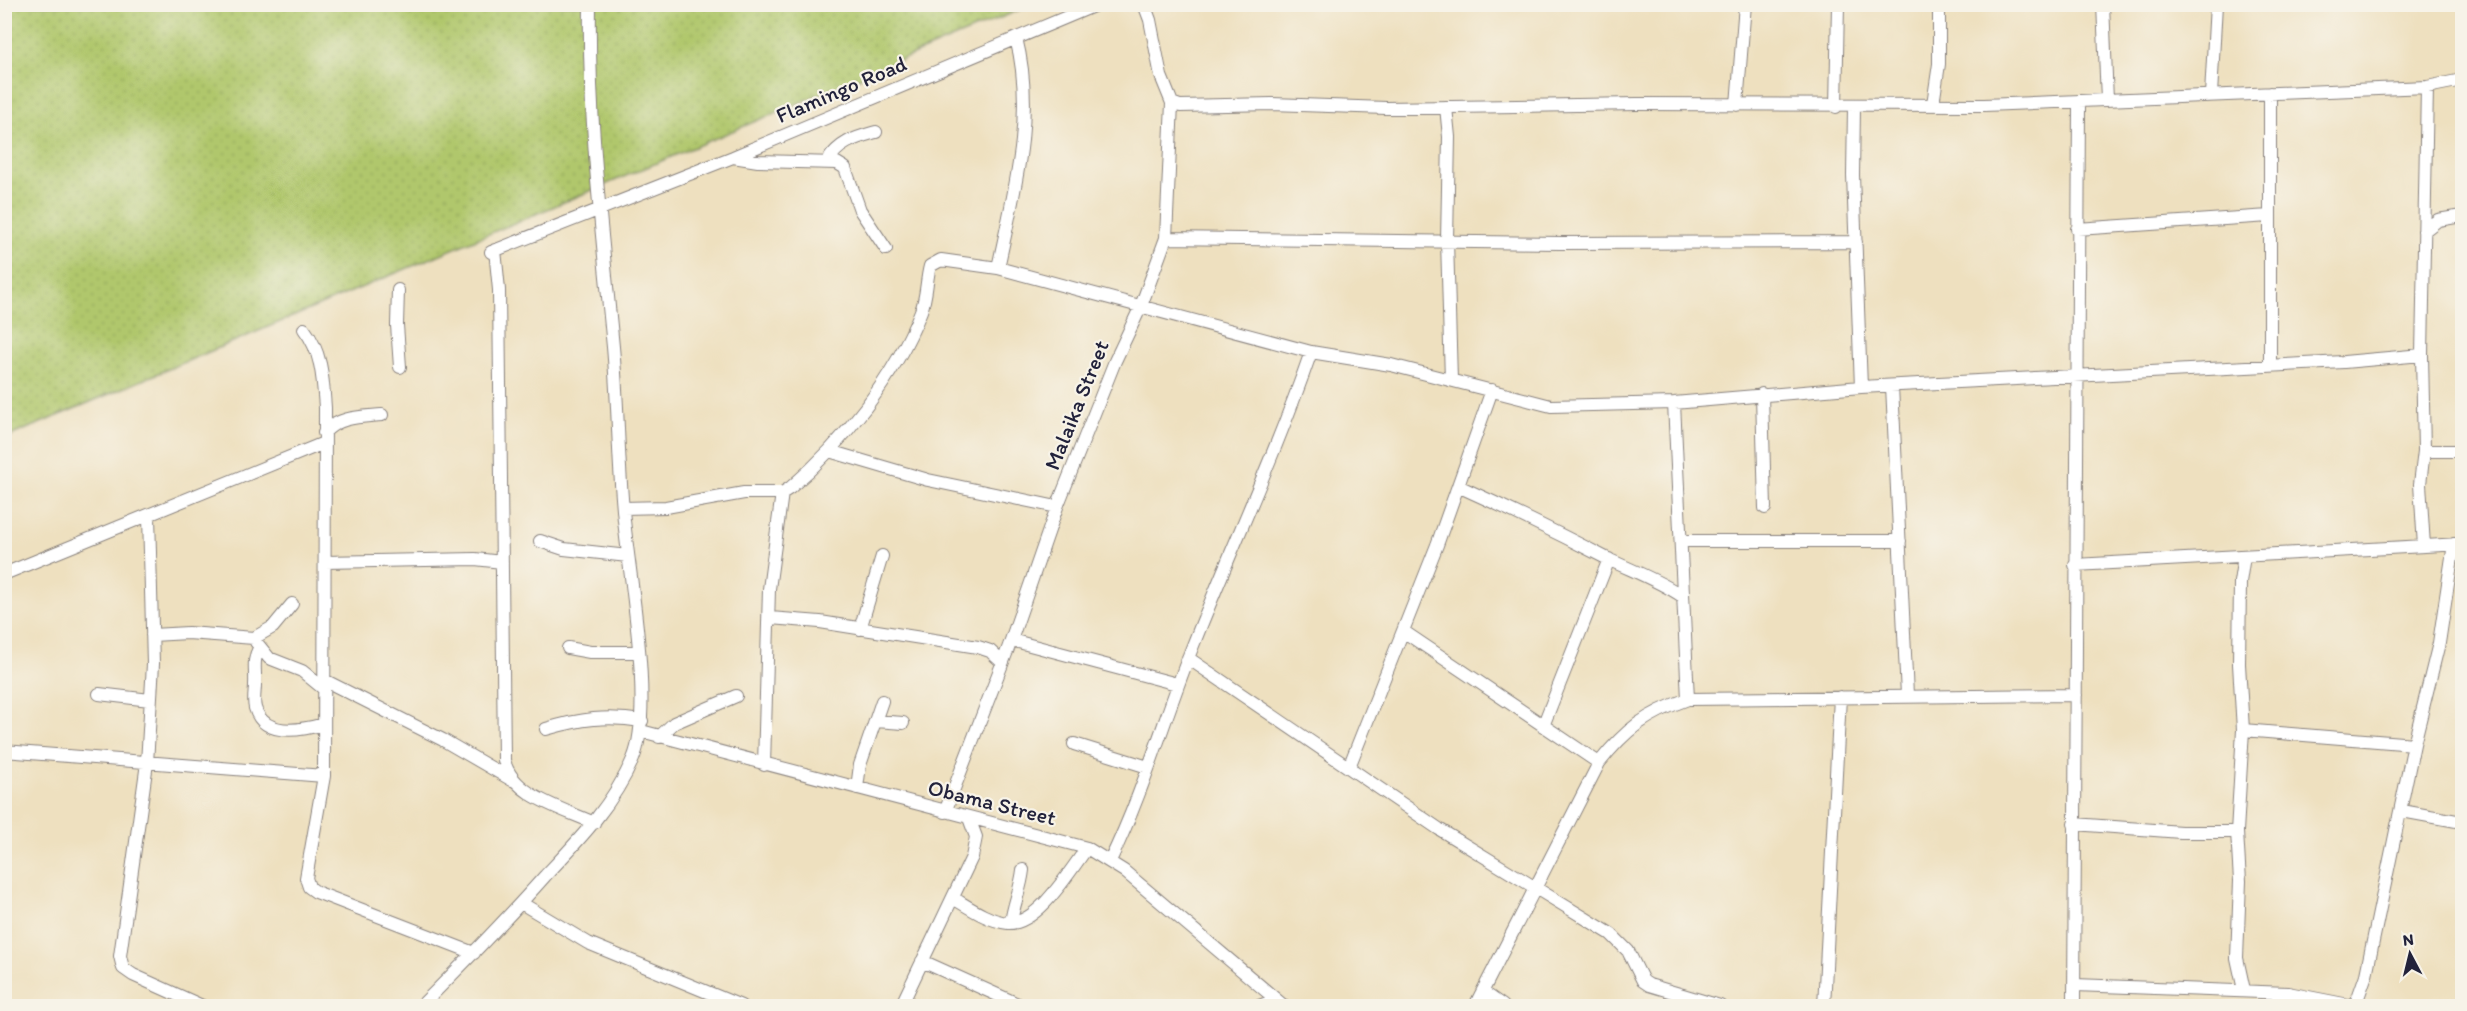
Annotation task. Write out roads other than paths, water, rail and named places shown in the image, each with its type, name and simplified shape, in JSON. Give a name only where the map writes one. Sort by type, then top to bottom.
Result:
[{"type":"street","points":[[422,1006],[594,823],[619,789],[634,756],[641,726],[638,652],[622,508],[613,351],[599,210],[589,54],[590,4]]},
{"type":"street","name":"Flamingo Road","points":[[502,562],[499,290],[493,251],[733,157],[1098,4]]},
{"type":"street","name":"Malaika Street","points":[[945,812],[1010,643],[1057,507],[1115,361],[1141,306],[1166,238],[1172,104],[1161,76],[1150,20],[1144,4]]},
{"type":"street","points":[[1737,105],[1745,4]]},
{"type":"street","points":[[1836,106],[1838,4]]},
{"type":"street","points":[[1933,104],[1939,64],[1939,4]]},
{"type":"street","points":[[2103,4],[2107,100]]},
{"type":"street","points":[[2211,94],[2216,4]]},
{"type":"street","points":[[998,268],[1023,143],[1025,88],[1023,65],[1016,38]]},
{"type":"street","points":[[1172,104],[1180,106],[1272,104],[1446,108],[1737,105],[1854,107],[2079,103],[2211,94],[2427,87],[2463,80]]},
{"type":"street","points":[[2424,546],[2420,484],[2424,451],[2422,355],[2427,87]]},
{"type":"street","points":[[2270,93],[2270,365]]},
{"type":"street","points":[[2074,1006],[2079,103]]},
{"type":"street","points":[[1854,107],[1861,387]]},
{"type":"street","points":[[1446,108],[1449,137],[1447,240],[1451,380]]},
{"type":"street","points":[[827,162],[832,153],[848,140],[876,132]]},
{"type":"street","points":[[733,157],[758,162],[827,162],[845,168],[860,210],[886,249]]},
{"type":"street","points":[[2077,229],[2269,216]]},
{"type":"street","points":[[2424,231],[2438,220],[2463,216]]},
{"type":"street","points":[[1166,238],[1561,243],[1856,242]]},
{"type":"street","points":[[764,765],[770,618],[769,589],[782,493],[829,451],[882,385],[907,343],[922,310],[930,266],[941,260],[998,268],[1311,352],[1391,365],[1551,406],[1674,403],[1861,387],[2422,355]]},
{"type":"street","points":[[398,290],[397,325],[400,367]]},
{"type":"street","points":[[304,329],[314,341],[322,370],[325,562],[324,776],[316,834],[306,878],[309,887],[316,892],[474,953]]},
{"type":"street","points":[[1110,861],[1130,819],[1177,684],[1284,430],[1311,352]]},
{"type":"street","points":[[1892,386],[1906,695]]},
{"type":"street","points":[[1349,767],[1403,632],[1492,390]]},
{"type":"street","points":[[1762,394],[1765,508]]},
{"type":"street","points":[[1674,403],[1688,699]]},
{"type":"street","points":[[4,574],[149,516],[324,438],[333,424],[344,419],[382,415]]},
{"type":"street","points":[[829,451],[928,480],[1057,507]]},
{"type":"street","points":[[2424,451],[2463,451]]},
{"type":"street","points":[[1458,486],[1560,532],[1610,559],[1659,581],[1682,596]]},
{"type":"street","points":[[622,508],[666,507],[744,493],[782,493]]},
{"type":"street","points":[[149,516],[152,635],[147,763],[132,856],[120,957],[123,968],[133,975],[202,1006]]},
{"type":"street","points":[[540,541],[564,549],[627,555]]},
{"type":"street","points":[[1682,541],[1900,541]]},
{"type":"street","points":[[2075,565],[2458,544],[2439,643],[2414,744],[2402,812],[2366,975],[2355,1006],[2288,993],[2075,985]]},
{"type":"street","points":[[860,629],[882,556]]},
{"type":"street","points":[[2244,556],[2240,582],[2239,664],[2243,730],[2236,832],[2240,881],[2237,958],[2244,990]]},
{"type":"street","points":[[325,562],[476,559],[502,562],[504,760],[513,780]]},
{"type":"street","points":[[1543,726],[1610,559]]},
{"type":"street","points":[[292,604],[256,643],[254,702],[259,716],[275,728],[286,730],[324,724]]},
{"type":"street","points":[[770,618],[860,629],[990,651],[1010,643],[1177,684]]},
{"type":"street","points":[[1403,632],[1599,764]]},
{"type":"street","points":[[152,635],[188,633],[256,643],[269,658],[302,671],[324,685],[443,740],[513,780],[536,796],[594,823]]},
{"type":"street","points":[[568,648],[590,652],[638,652]]},
{"type":"street","points":[[990,651],[1002,663]]},
{"type":"street","points":[[1188,658],[1439,829],[1611,934],[1628,951],[1643,981],[1649,985],[1720,1006]]},
{"type":"street","points":[[99,694],[150,700]]},
{"type":"street","points":[[1475,1006],[1599,764],[1617,740],[1657,710],[1688,699],[2076,695]]},
{"type":"street","points":[[659,737],[674,723],[736,696]]},
{"type":"street","points":[[1824,1006],[1840,697]]},
{"type":"street","points":[[856,788],[860,765],[882,701]]},
{"type":"street","name":"Obama Street","points":[[546,729],[592,717],[608,716],[641,726],[659,737],[1087,848],[1110,861],[1280,1003]]},
{"type":"street","points":[[876,721],[903,723]]},
{"type":"street","points":[[2243,730],[2414,744]]},
{"type":"street","points":[[1074,744],[1148,767]]},
{"type":"street","points":[[4,751],[324,776]]},
{"type":"street","points":[[2402,812],[2463,822]]},
{"type":"street","points":[[901,1006],[972,856],[976,837],[969,818]]},
{"type":"street","points":[[976,837],[993,823]]},
{"type":"street","points":[[2074,824],[2181,832],[2236,832]]},
{"type":"street","points":[[953,898],[991,919],[1011,923],[1028,916],[1053,895],[1087,848]]},
{"type":"street","points":[[1011,923],[1014,903],[1021,889],[1023,870]]},
{"type":"street","points":[[521,903],[588,942],[741,1006]]},
{"type":"street","points":[[922,961],[1022,1006]]},
{"type":"street","points":[[1483,992],[1503,1006]]},
{"type":"street","points":[[1259,1006],[1280,1003]]}]
